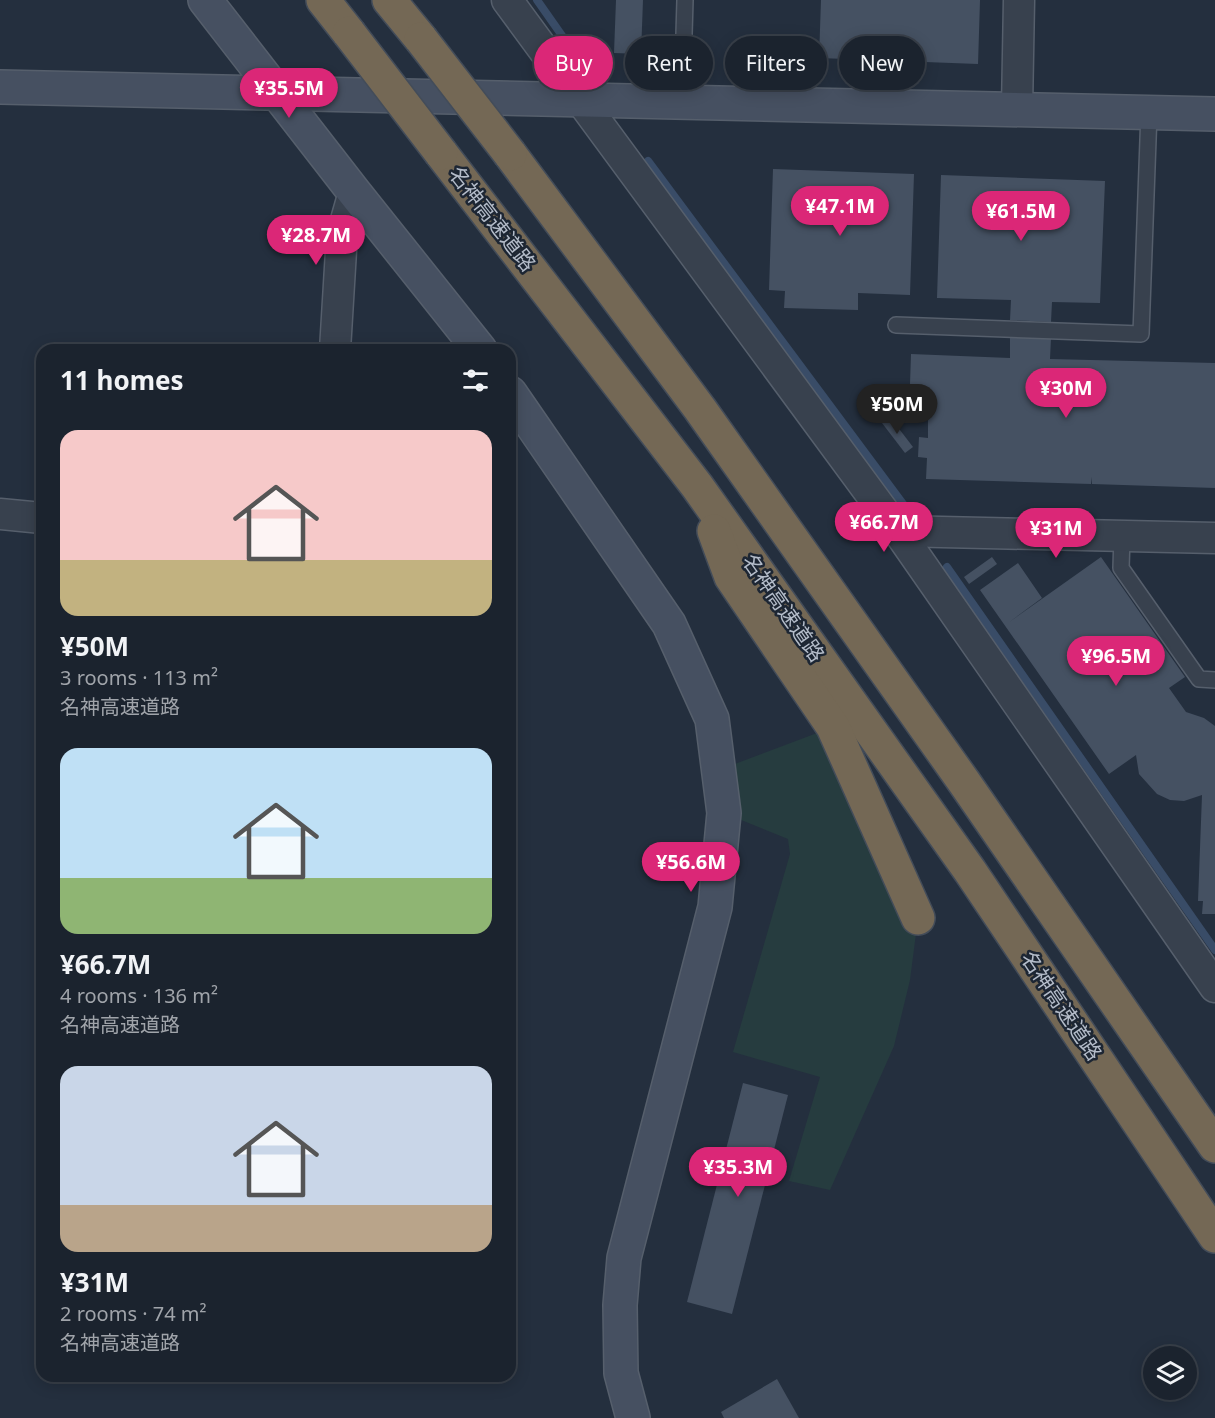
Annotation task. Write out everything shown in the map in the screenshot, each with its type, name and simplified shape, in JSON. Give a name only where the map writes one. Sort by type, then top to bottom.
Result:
[{"type":"highway","name":"名神高速道路","points":[[323,0],[697,486],[970,871],[1215,1236]]},
{"type":"highway","points":[[388,0],[510,154],[700,409],[964,782],[1215,1146]]},
{"type":"highway","points":[[697,486],[731,577],[833,727],[918,918]]},
{"type":"street","points":[[205,0],[475,344]]},
{"type":"street","points":[[507,0],[898,531],[1213,980]]},
{"type":"street","points":[[1017,109],[1019,0]]},
{"type":"street","points":[[0,87],[1215,114]]},
{"type":"street","points":[[334,344],[342,234],[354,192]]},
{"type":"street","points":[[516,402],[669,624],[712,719],[724,813],[715,907],[624,1258],[620,1305],[621,1373],[633,1418]]},
{"type":"street","points":[[0,514],[36,517]]},
{"type":"street","points":[[898,531],[1215,538]]},
{"type":"lane","points":[[682,102],[685,0]]},
{"type":"lane","points":[[896,325],[1141,334],[1149,112]]},
{"type":"lane","points":[[1122,536],[1121,568],[1199,679],[1215,680]]},
{"type":"green space","points":[[833,727],[918,918],[910,980],[894,1046],[830,1190],[789,1181],[820,1077],[733,1052],[790,854],[788,839],[724,813],[719,770]]},
{"type":"building","points":[[616,0],[643,0],[642,36],[625,36],[625,53],[614,53]]},
{"type":"building","points":[[821,0],[980,0],[978,64],[925,62],[925,36],[839,36],[839,59],[827,58],[827,36],[820,36]]},
{"type":"building","points":[[773,169],[914,174],[910,295],[858,293],[858,310],[784,308],[785,291],[769,290]]},
{"type":"building","points":[[941,175],[1105,181],[1100,303],[1052,302],[1051,322],[1010,320],[1011,300],[937,298]]},
{"type":"building","points":[[1010,337],[1051,338],[1050,359],[1215,363],[1215,488],[1092,484],[1091,477],[1091,484],[926,479],[927,458],[918,457],[919,437],[928,438],[928,414],[909,414],[911,354],[1010,358]]},
{"type":"building","points":[[890,417],[913,447],[905,453],[882,423]]},
{"type":"building","points":[[992,557],[997,564],[969,584],[964,577]]},
{"type":"building","points":[[1101,557],[1185,677],[1169,688],[1186,712],[1204,718],[1215,726],[1215,914],[1202,914],[1203,901],[1198,901],[1202,795],[1184,801],[1170,800],[1157,794],[1139,774],[1136,755],[1109,774],[980,590],[1018,563],[1042,598],[1008,623]]},
{"type":"building","points":[[743,1083],[788,1095],[732,1314],[687,1302]]},
{"type":"building","points":[[777,1379],[799,1418],[724,1418],[721,1412]]},
{"type":"waterway","points":[[537,0],[562,36]]},
{"type":"waterway","points":[[648,161],[909,512]]},
{"type":"waterway","points":[[947,567],[1215,950]]}]
